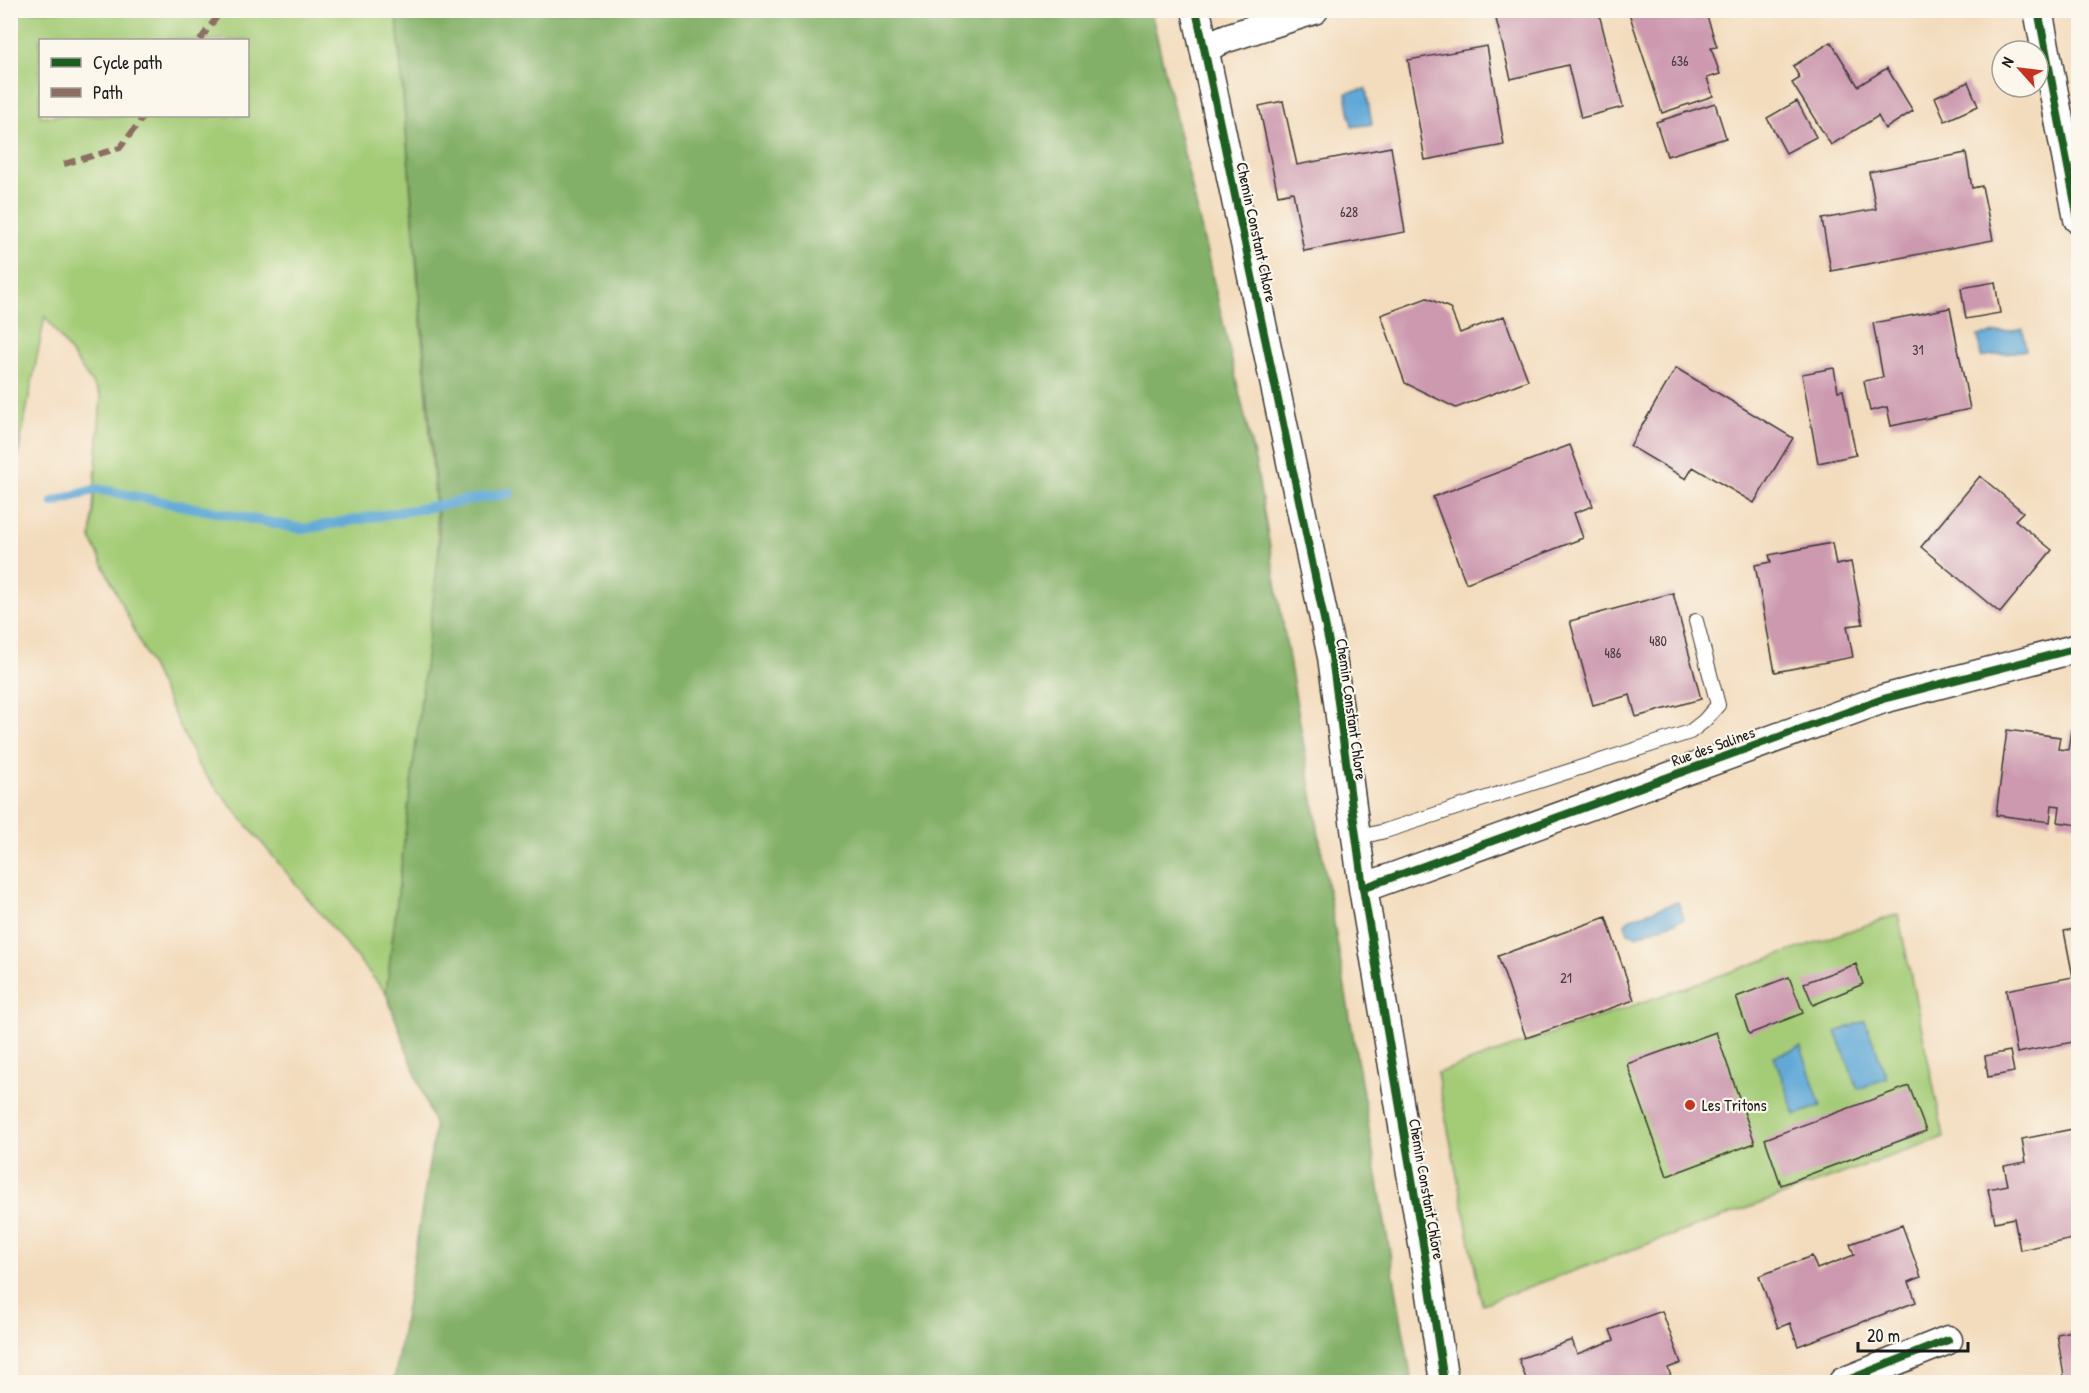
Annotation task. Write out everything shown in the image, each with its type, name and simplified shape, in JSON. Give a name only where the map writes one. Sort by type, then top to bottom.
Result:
[{"type":"street","name":"Chemin Constant Chlore","points":[[1196,10],[1332,657],[1363,888],[1428,1274],[1444,1383]]},
{"type":"street","points":[[1204,48],[1227,38],[1314,10]]},
{"type":"street","points":[[2038,10],[2079,219]]},
{"type":"street","name":"Rue des Salines","points":[[1363,888],[1883,699],[2079,648]]},
{"type":"street","points":[[1843,1383],[1948,1340]]},
{"type":"lane","points":[[1356,838],[1385,831],[1690,732],[1718,705],[1696,621]]},
{"type":"green space","points":[[11,11],[398,11],[439,553],[386,993],[199,767],[91,539],[101,396],[45,316],[11,489]]},
{"type":"green space","points":[[398,11],[1151,11],[1256,465],[1412,1382],[394,1382],[435,1127],[386,993],[440,542]]},
{"type":"green space","name":"Les Tritons","points":[[1898,914],[1944,1137],[1482,1304],[1437,1073]]},
{"type":"water","points":[[1366,89],[1372,124],[1352,127],[1346,93]]},
{"type":"water","points":[[2023,329],[2026,350],[1981,357],[1978,336]]},
{"type":"water","points":[[1678,902],[1684,919],[1636,936],[1628,933],[1625,924],[1631,918]]},
{"type":"water","points":[[1865,1021],[1887,1078],[1858,1089],[1836,1032]]},
{"type":"water","points":[[1801,1047],[1821,1106],[1795,1115],[1774,1056]]},
{"type":"building","points":[[1530,10],[1598,10],[1623,107],[1581,118],[1568,65],[1511,79],[1496,19]]},
{"type":"building","points":[[1628,10],[1705,10],[1717,47],[1711,48],[1720,74],[1707,78],[1713,96],[1662,113]]},
{"type":"building","points":[[1831,42],[1858,86],[1887,68],[1913,111],[1885,129],[1878,116],[1831,145],[1792,83],[1800,78],[1793,66]]},
{"type":"building","points":[[1487,46],[1504,145],[1425,160],[1408,60]]},
{"type":"building","points":[[1968,82],[1978,106],[1945,121],[1935,97]]},
{"type":"building","points":[[1283,101],[1297,165],[1391,147],[1405,232],[1304,251],[1293,192],[1278,195],[1259,106]]},
{"type":"building","points":[[1797,101],[1816,137],[1786,153],[1767,118]]},
{"type":"building","points":[[1715,103],[1726,138],[1667,156],[1656,122]]},
{"type":"building","points":[[1966,153],[1972,188],[1982,186],[1993,240],[1831,271],[1822,219],[1876,209],[1869,172]]},
{"type":"building","points":[[1995,282],[2000,313],[1966,319],[1961,288]]},
{"type":"building","points":[[1427,298],[1450,308],[1460,333],[1504,316],[1528,380],[1456,408],[1405,383],[1381,315]]},
{"type":"building","points":[[1950,308],[1970,409],[1891,426],[1887,407],[1870,411],[1864,381],[1883,377],[1873,323]]},
{"type":"building","points":[[1676,368],[1793,438],[1754,503],[1693,467],[1686,479],[1630,446]]},
{"type":"building","points":[[1834,368],[1838,391],[1843,390],[1856,455],[1818,463],[1802,374]]},
{"type":"building","points":[[1570,445],[1593,506],[1574,513],[1583,538],[1466,583],[1433,497]]},
{"type":"building","points":[[1980,476],[2023,512],[2015,520],[2052,550],[2000,613],[1921,547]]},
{"type":"building","points":[[1832,543],[1836,565],[1851,562],[1863,624],[1847,626],[1853,657],[1775,672],[1755,565],[1771,562],[1769,555]]},
{"type":"building","points":[[1673,593],[1701,699],[1636,717],[1630,695],[1593,705],[1570,621]]},
{"type":"building","points":[[2007,730],[2060,737],[2058,749],[2068,750],[2071,730],[2078,731],[2078,825],[2058,822],[2060,806],[2052,805],[2050,822],[1996,815]]},
{"type":"building","points":[[1606,917],[1634,1000],[1526,1038],[1498,956]]},
{"type":"building","points":[[2078,928],[2078,1041],[2017,1053],[2006,990],[2073,977],[2064,931]]},
{"type":"building","points":[[1856,964],[1863,984],[1813,1005],[1804,983]]},
{"type":"building","points":[[1789,977],[1803,1013],[1749,1034],[1736,997]]},
{"type":"building","points":[[1716,1032],[1755,1143],[1667,1176],[1627,1064]]},
{"type":"building","points":[[2010,1051],[2014,1072],[1988,1077],[1985,1056]]},
{"type":"building","points":[[1909,1086],[1926,1131],[1781,1185],[1765,1139]]},
{"type":"building","points":[[2078,1128],[2078,1238],[2020,1250],[2014,1218],[1995,1222],[1988,1189],[2008,1185],[2004,1166],[2026,1162],[2022,1139]]},
{"type":"building","points":[[1902,1225],[1921,1277],[1909,1282],[1916,1302],[1798,1346],[1790,1323],[1778,1328],[1759,1276],[1812,1256],[1817,1269],[1854,1255],[1850,1244]]},
{"type":"building","points":[[1662,1311],[1681,1363],[1668,1368],[1673,1382],[1527,1382],[1519,1359],[1572,1340],[1577,1354],[1614,1340],[1610,1330]]},
{"type":"building","points":[[2078,1330],[2078,1382],[2065,1382],[2057,1334]]},
{"type":"waterway","points":[[53,502],[97,489],[303,529],[510,493]]},
{"type":"marked path","points":[[201,39],[222,10]]},
{"type":"marked path","points":[[64,164],[120,148],[143,117]]},
{"type":"cycle path","points":[[1196,10],[1332,657],[1363,888],[1444,1382]]},
{"type":"cycle path","points":[[2038,10],[2078,219]]},
{"type":"cycle path","points":[[1363,888],[1883,699],[2078,648]]},
{"type":"cycle path","points":[[1843,1382],[1948,1340]]},
{"type":"place","name":"Les Tritons","points":[[1690,1105]]}]
